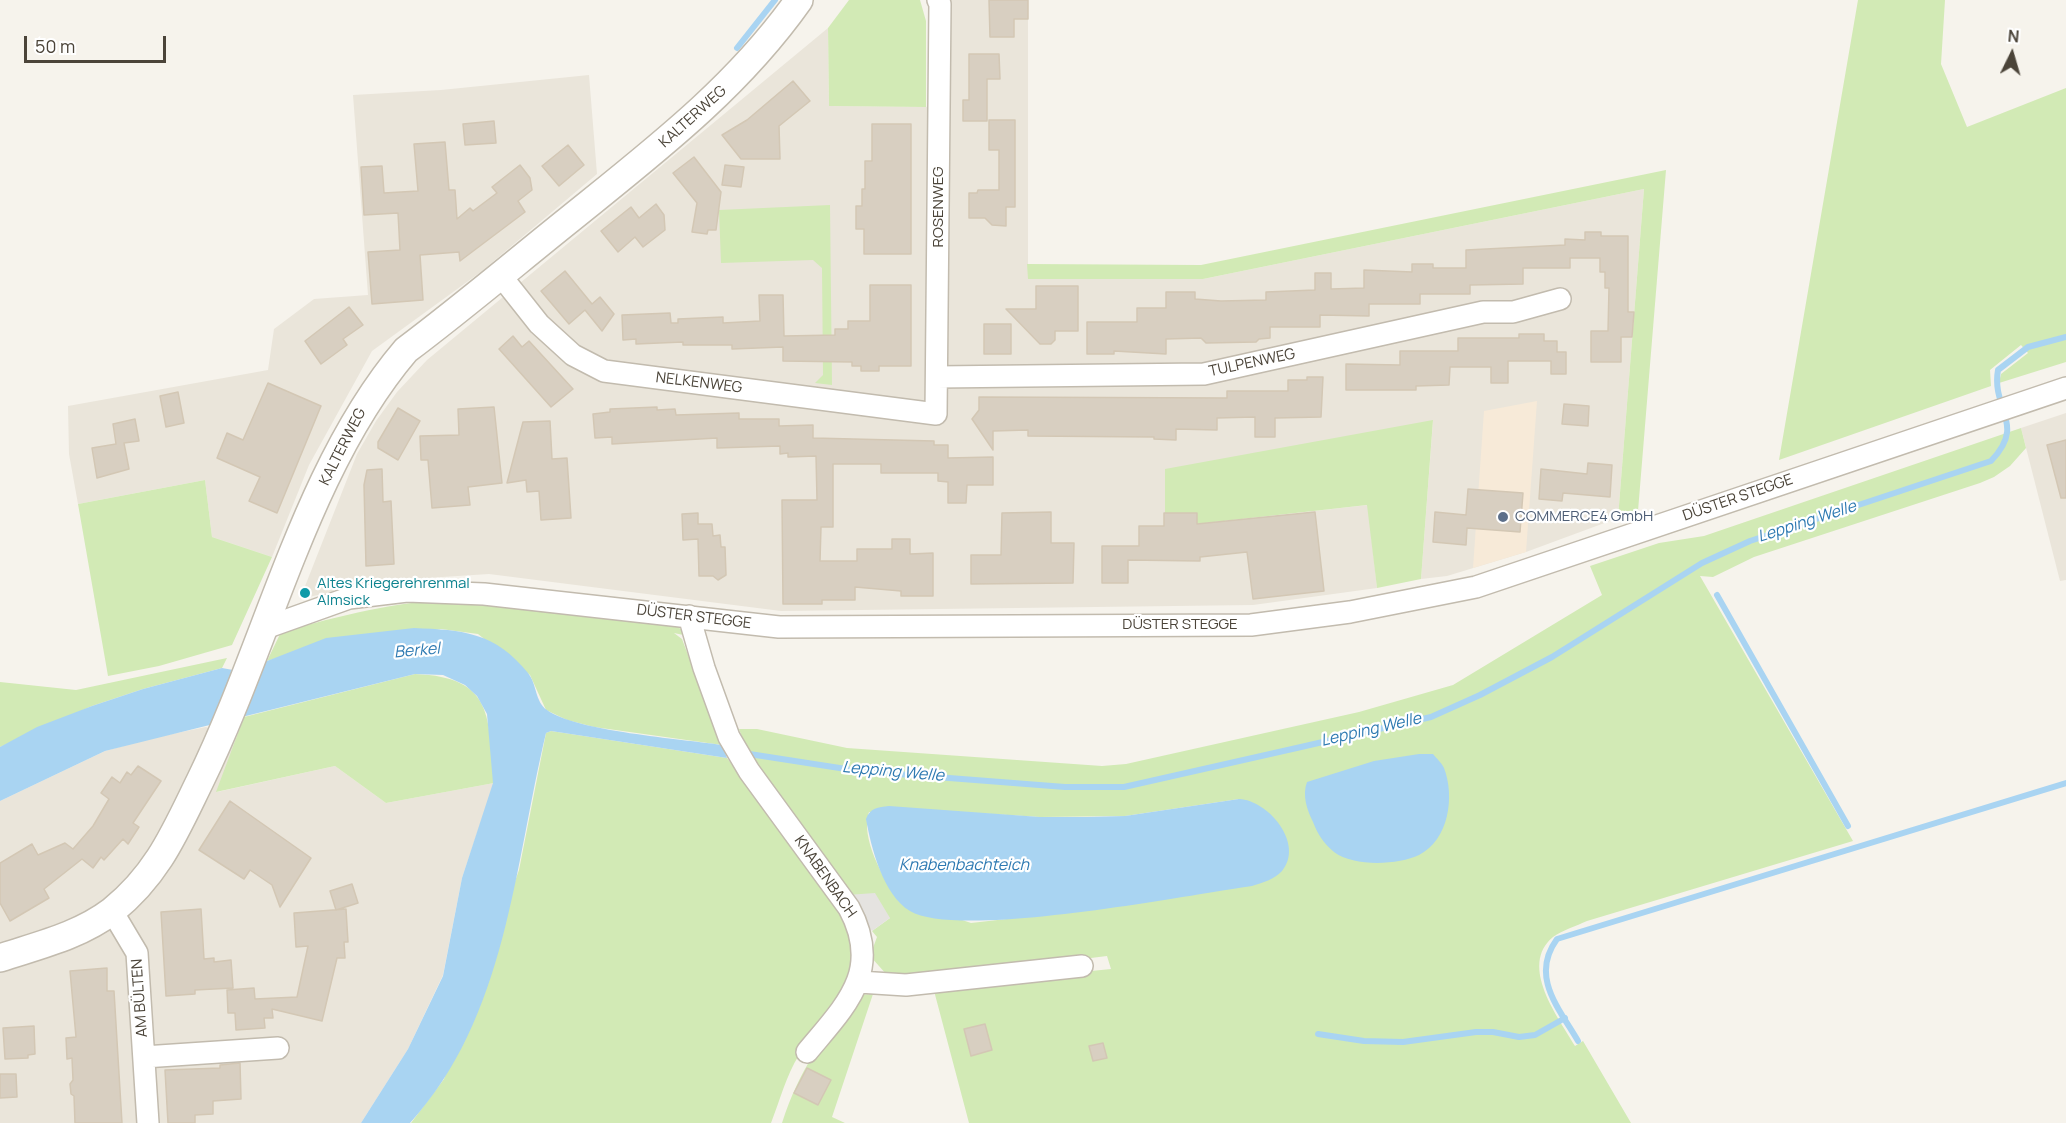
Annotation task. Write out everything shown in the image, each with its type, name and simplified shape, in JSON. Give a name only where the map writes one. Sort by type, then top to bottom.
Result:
[{"type":"street","name":"KALTERWEG","points":[[0,958],[83,931],[112,911],[162,859],[223,735],[332,468],[374,391],[406,350],[501,276],[706,107],[742,72],[799,0]]},
{"type":"street","name":"ROSENWEG","points":[[936,414],[940,16],[938,0]]},
{"type":"street","name":"NELKENWEG","points":[[501,276],[539,324],[573,356],[604,371],[936,414]]},
{"type":"street","name":"TULPENWEG","points":[[937,377],[1204,374],[1483,312],[1513,312],[1560,299]]},
{"type":"street","name":"DÜSTER STEGGE","points":[[265,628],[349,597],[407,591],[475,593],[779,627],[1251,625],[1350,612],[1476,587],[2066,388]]},
{"type":"street","name":"KNABENBACH","points":[[689,616],[704,668],[729,737],[749,771],[849,908],[861,930],[863,962],[859,982]]},
{"type":"street","name":"AM BÜLTEN","points":[[112,911],[137,952],[148,1123]]},
{"type":"street","points":[[807,1052],[859,982],[906,985],[1082,966]]},
{"type":"street","name":"AM BÜLTEN","points":[[144,1057],[278,1048]]},
{"type":"shaded area","points":[[949,0],[1028,0],[1028,279],[1203,279],[1644,189],[1618,518],[1526,552],[1447,576],[1421,579],[1433,421],[1197,513],[1198,524],[1368,505],[1377,588],[1253,605],[781,611],[489,574],[380,581],[300,599],[357,454],[376,421],[397,392],[427,360],[828,28],[829,106],[949,107]]},
{"type":"shaded area","points":[[589,75],[597,174],[482,271],[372,351],[309,465],[272,557],[212,537],[205,480],[78,504],[69,454],[68,406],[268,370],[274,329],[314,299],[368,295],[353,95],[441,90]]},
{"type":"shaded area","points":[[1537,401],[1526,552],[1473,568],[1484,411]]},
{"type":"shaded area","points":[[2066,413],[2066,580],[2060,581],[2021,428]]},
{"type":"shaded area","points":[[206,727],[238,739],[217,792],[335,766],[386,803],[494,783],[462,878],[443,975],[408,1049],[361,1123],[0,1123],[0,801],[105,751]]},
{"type":"shaded area","points":[[875,893],[890,918],[872,931],[847,895]]},
{"type":"green space","points":[[849,0],[920,0],[926,21],[926,107],[829,106],[828,28]]},
{"type":"green space","points":[[1858,0],[1945,0],[1941,64],[1967,127],[2066,88],[2066,362],[1999,383],[2001,374],[2028,353],[2021,345],[1990,370],[1991,386],[1779,460]]},
{"type":"green space","points":[[1666,170],[1638,511],[1618,518],[1644,189],[1203,279],[1028,279],[1027,264],[1201,265]]},
{"type":"green space","points":[[830,205],[832,385],[815,383],[823,375],[822,268],[813,260],[721,263],[719,210]]},
{"type":"green space","points":[[1433,420],[1421,579],[1377,588],[1367,505],[1197,524],[1197,513],[1165,513],[1165,469]]},
{"type":"green space","points":[[2021,428],[2026,448],[2010,466],[1994,477],[1754,557],[1713,577],[1700,576],[1853,841],[1587,921],[1553,937],[1543,949],[1539,962],[1540,977],[1552,1007],[1575,1046],[1583,1041],[1631,1123],[969,1123],[933,987],[1111,969],[1107,956],[930,978],[887,975],[870,956],[877,937],[872,931],[890,918],[847,895],[753,767],[739,729],[757,729],[847,748],[1102,766],[1126,764],[1359,712],[1453,685],[1602,595],[1590,566],[1659,543],[1704,536]],"holes":[[[1239,799],[1077,911],[971,923],[897,898],[885,880],[870,845],[867,822],[869,812],[943,811],[1040,817],[1125,816]]]},
{"type":"green space","points":[[205,480],[212,537],[272,557],[232,645],[159,666],[108,676],[78,504]]},
{"type":"green space","points":[[458,599],[673,622],[688,636],[674,633],[682,639],[722,745],[594,727],[567,720],[546,710],[530,675],[478,634],[441,629],[283,656],[267,661],[281,632],[390,606]]},
{"type":"green space","points":[[227,658],[222,668],[143,689],[92,706],[0,747],[0,682],[76,690]]},
{"type":"green space","points":[[415,674],[441,677],[460,683],[474,693],[482,705],[487,721],[494,783],[386,803],[335,766],[216,792],[244,717]]},
{"type":"green space","points":[[551,731],[727,758],[848,918],[855,938],[856,957],[851,975],[844,991],[794,1063],[771,1123],[411,1123],[444,1079],[519,870],[546,733]]},
{"type":"green space","points":[[873,994],[832,1117],[845,1123],[782,1123],[804,1070],[833,1026],[856,995]]},
{"type":"water","name":"Berkel","points":[[414,628],[463,632],[490,641],[516,659],[528,673],[543,707],[561,717],[604,729],[722,745],[727,758],[551,731],[546,733],[502,938],[487,988],[468,1036],[442,1081],[410,1123],[361,1123],[408,1049],[443,976],[462,878],[493,783],[487,714],[477,696],[465,685],[443,675],[415,674],[105,751],[0,801],[0,747],[37,727],[143,689],[222,668],[233,670],[267,661],[326,638]]},
{"type":"water","points":[[1433,754],[1440,762],[1444,768],[1449,791],[1449,804],[1443,828],[1429,848],[1419,855],[1400,861],[1376,863],[1343,857],[1330,849],[1319,834],[1309,813],[1305,797],[1307,782],[1374,761]]},
{"type":"water","name":"Knabenbachteich","points":[[1239,799],[1250,801],[1271,815],[1280,825],[1286,837],[1289,848],[1288,860],[1279,874],[1264,882],[1252,886],[1128,906],[975,921],[936,919],[910,911],[901,904],[892,894],[880,870],[866,819],[875,809],[889,806],[1040,817],[1087,817],[1125,816]]},
{"type":"building","points":[[989,0],[1028,0],[1028,19],[1014,19],[1014,37],[990,37]]},
{"type":"building","points":[[969,54],[999,54],[1000,79],[987,79],[987,121],[963,121],[963,100],[969,100]]},
{"type":"building","points":[[793,81],[810,101],[779,126],[780,159],[741,159],[722,135],[747,120]]},
{"type":"building","points":[[989,120],[1015,120],[1015,207],[1006,207],[1006,226],[992,225],[985,218],[969,218],[969,193],[977,193],[978,190],[999,190],[999,150],[989,150]]},
{"type":"building","points":[[494,121],[496,143],[465,145],[463,124]]},
{"type":"building","points":[[872,124],[911,124],[911,254],[864,254],[864,229],[856,229],[856,206],[862,206],[862,189],[865,189],[865,161],[872,161]]},
{"type":"building","points":[[445,142],[449,190],[455,190],[457,219],[470,208],[473,211],[497,193],[492,187],[520,165],[530,178],[532,190],[518,201],[525,212],[460,261],[459,252],[420,255],[423,300],[372,304],[368,252],[400,250],[398,213],[364,215],[361,167],[382,166],[384,193],[418,191],[414,144]]},
{"type":"building","points":[[568,145],[584,165],[559,186],[542,166]]},
{"type":"building","points":[[694,157],[721,192],[716,230],[708,230],[707,234],[692,232],[697,203],[673,173]]},
{"type":"building","points":[[725,165],[744,167],[741,187],[722,185]]},
{"type":"building","points":[[656,204],[664,215],[665,230],[643,247],[635,237],[618,252],[601,231],[631,207],[639,218]]},
{"type":"building","points":[[1585,232],[1601,232],[1601,236],[1628,236],[1628,312],[1634,312],[1632,337],[1621,337],[1621,362],[1591,362],[1591,331],[1608,331],[1609,288],[1605,288],[1605,272],[1600,272],[1600,258],[1570,258],[1570,268],[1523,268],[1523,284],[1470,285],[1470,294],[1420,294],[1420,304],[1369,304],[1369,316],[1320,315],[1320,327],[1270,327],[1270,338],[1259,339],[1256,342],[1206,343],[1201,338],[1166,339],[1166,354],[1114,351],[1114,354],[1087,354],[1087,322],[1137,322],[1137,308],[1166,308],[1166,292],[1195,292],[1195,299],[1266,300],[1266,292],[1315,290],[1315,273],[1331,273],[1331,289],[1364,288],[1364,270],[1412,272],[1412,264],[1433,264],[1433,268],[1466,268],[1466,250],[1565,245],[1565,239],[1585,240]]},
{"type":"building","points":[[565,271],[592,304],[600,297],[614,314],[602,331],[585,310],[569,324],[541,291]]},
{"type":"building","points":[[870,285],[911,285],[911,366],[879,366],[879,371],[861,371],[861,366],[852,366],[852,362],[783,361],[783,347],[732,349],[732,345],[683,345],[683,342],[636,344],[636,339],[623,340],[622,315],[670,313],[671,323],[678,323],[678,319],[723,317],[723,323],[760,321],[759,295],[783,295],[784,336],[835,335],[835,329],[848,329],[848,321],[870,321]]},
{"type":"building","points":[[1036,286],[1078,286],[1078,331],[1055,331],[1055,340],[1051,344],[1040,344],[1006,309],[1036,309]]},
{"type":"building","points":[[349,307],[363,325],[343,339],[347,345],[321,364],[305,341]]},
{"type":"building","points":[[984,324],[1011,324],[1011,354],[984,354]]},
{"type":"building","points":[[1519,334],[1544,334],[1544,341],[1557,341],[1557,352],[1566,352],[1566,374],[1551,374],[1551,361],[1508,361],[1508,383],[1491,383],[1491,367],[1450,367],[1449,385],[1416,386],[1416,390],[1346,390],[1346,364],[1400,365],[1400,351],[1458,351],[1458,338],[1519,338]]},
{"type":"building","points":[[513,336],[522,347],[529,341],[573,389],[551,407],[499,349]]},
{"type":"building","points":[[1307,377],[1323,377],[1321,417],[1275,418],[1275,437],[1255,437],[1255,417],[1217,418],[1217,430],[1176,429],[1176,440],[1154,439],[1154,437],[1028,436],[1028,430],[993,431],[993,450],[972,419],[979,410],[979,397],[1227,398],[1227,391],[1288,391],[1288,380],[1307,380]]},
{"type":"building","points":[[268,383],[321,406],[277,513],[249,501],[260,477],[217,458],[227,433],[243,440]]},
{"type":"building","points":[[178,392],[184,423],[166,427],[160,396]]},
{"type":"building","points":[[1564,404],[1589,406],[1588,426],[1562,424]]},
{"type":"building","points":[[494,407],[502,483],[468,487],[470,505],[432,508],[428,460],[421,460],[420,436],[459,435],[458,409]]},
{"type":"building","points":[[657,407],[657,410],[675,409],[676,415],[739,413],[739,419],[779,419],[779,426],[813,425],[813,438],[934,441],[934,445],[948,445],[948,458],[993,457],[993,485],[967,485],[966,503],[948,503],[948,482],[938,481],[938,473],[881,473],[881,464],[833,464],[833,527],[821,527],[820,561],[857,561],[857,549],[892,549],[892,539],[910,539],[910,554],[933,553],[933,596],[901,596],[901,591],[855,587],[855,600],[822,600],[822,604],[783,604],[782,500],[817,500],[816,456],[788,457],[788,453],[780,454],[780,446],[717,448],[717,438],[612,444],[612,437],[595,438],[593,414],[610,412],[610,409]]},
{"type":"building","points":[[398,408],[420,421],[398,460],[378,448],[378,442]]},
{"type":"building","points":[[135,419],[139,441],[124,443],[129,469],[97,478],[92,448],[116,444],[113,424]]},
{"type":"building","points":[[550,421],[552,459],[567,458],[571,518],[541,520],[539,491],[527,492],[526,480],[507,483],[523,422]]},
{"type":"building","points":[[2066,440],[2066,498],[2061,498],[2047,445]]},
{"type":"building","points":[[1588,463],[1612,465],[1610,497],[1563,493],[1562,501],[1539,499],[1541,469],[1587,474]]},
{"type":"building","points":[[382,469],[383,502],[391,501],[394,564],[366,566],[364,485],[367,470]]},
{"type":"building","points":[[1468,489],[1523,493],[1520,532],[1467,528],[1466,545],[1433,542],[1435,512],[1466,515]]},
{"type":"building","points":[[1051,512],[1051,543],[1074,543],[1073,583],[971,584],[971,555],[1001,555],[1002,513]]},
{"type":"building","points":[[1315,512],[1324,591],[1253,599],[1247,552],[1200,557],[1200,561],[1128,560],[1128,583],[1102,583],[1102,546],[1139,546],[1139,526],[1164,526],[1164,513],[1197,513],[1197,524]]},
{"type":"building","points":[[698,513],[698,524],[712,524],[713,536],[720,535],[721,547],[725,547],[726,575],[718,580],[713,576],[699,576],[698,539],[683,540],[682,514]]},
{"type":"building","points":[[138,766],[161,781],[133,823],[139,827],[128,844],[123,839],[104,860],[101,857],[93,868],[82,859],[44,889],[49,898],[10,921],[0,903],[0,863],[32,844],[38,855],[65,843],[73,849],[93,826],[109,799],[101,793],[112,777],[120,783],[127,772],[131,775]]},
{"type":"building","points":[[230,801],[311,858],[280,907],[272,885],[250,870],[244,879],[199,850]]},
{"type":"building","points":[[352,884],[358,903],[336,910],[330,891]]},
{"type":"building","points":[[201,909],[204,959],[214,958],[214,962],[231,960],[233,988],[195,990],[195,994],[166,996],[161,912]]},
{"type":"building","points":[[346,909],[348,942],[344,942],[345,958],[337,958],[322,1021],[272,1009],[273,1018],[264,1018],[265,1028],[236,1030],[235,1013],[228,1013],[227,990],[254,988],[255,999],[297,997],[308,946],[296,947],[294,913]]},
{"type":"building","points":[[107,968],[107,991],[114,991],[122,1123],[75,1123],[74,1096],[71,1094],[70,1084],[73,1080],[72,1058],[67,1059],[66,1038],[76,1037],[70,971]]},
{"type":"building","points":[[985,1024],[992,1050],[971,1056],[964,1029]]},
{"type":"building","points":[[34,1026],[35,1054],[28,1055],[28,1058],[5,1059],[3,1028]]},
{"type":"building","points":[[1103,1043],[1107,1058],[1093,1061],[1089,1046]]},
{"type":"building","points":[[240,1063],[241,1099],[213,1101],[213,1114],[195,1115],[195,1123],[168,1123],[165,1070],[220,1068],[220,1065]]},
{"type":"building","points":[[807,1068],[831,1080],[818,1105],[794,1093]]},
{"type":"building","points":[[0,1074],[16,1074],[17,1097],[0,1098]]},
{"type":"waterway","points":[[737,48],[775,0]]},
{"type":"waterway","name":"Lepping Welle","points":[[743,753],[859,771],[1065,787],[1124,787],[1431,717],[1480,695],[1552,657],[1702,563],[1750,541],[1991,461],[2001,448],[2006,437],[2007,426],[1997,384],[1998,370],[2028,347],[2066,337]]},
{"type":"waterway","points":[[1717,595],[1848,826]]},
{"type":"waterway","points":[[1578,1041],[1555,1004],[1547,979],[1546,966],[1549,953],[1557,939],[2066,783]]},
{"type":"waterway","points":[[1318,1034],[1364,1041],[1403,1042],[1476,1032],[1493,1032],[1519,1037],[1535,1035],[1565,1018]]},
{"type":"place","name":"COMMERCE4 GmbH","points":[[1503,517]]},
{"type":"place","name":"Altes Kriegerehrenmal Almsick","points":[[305,593]]}]
